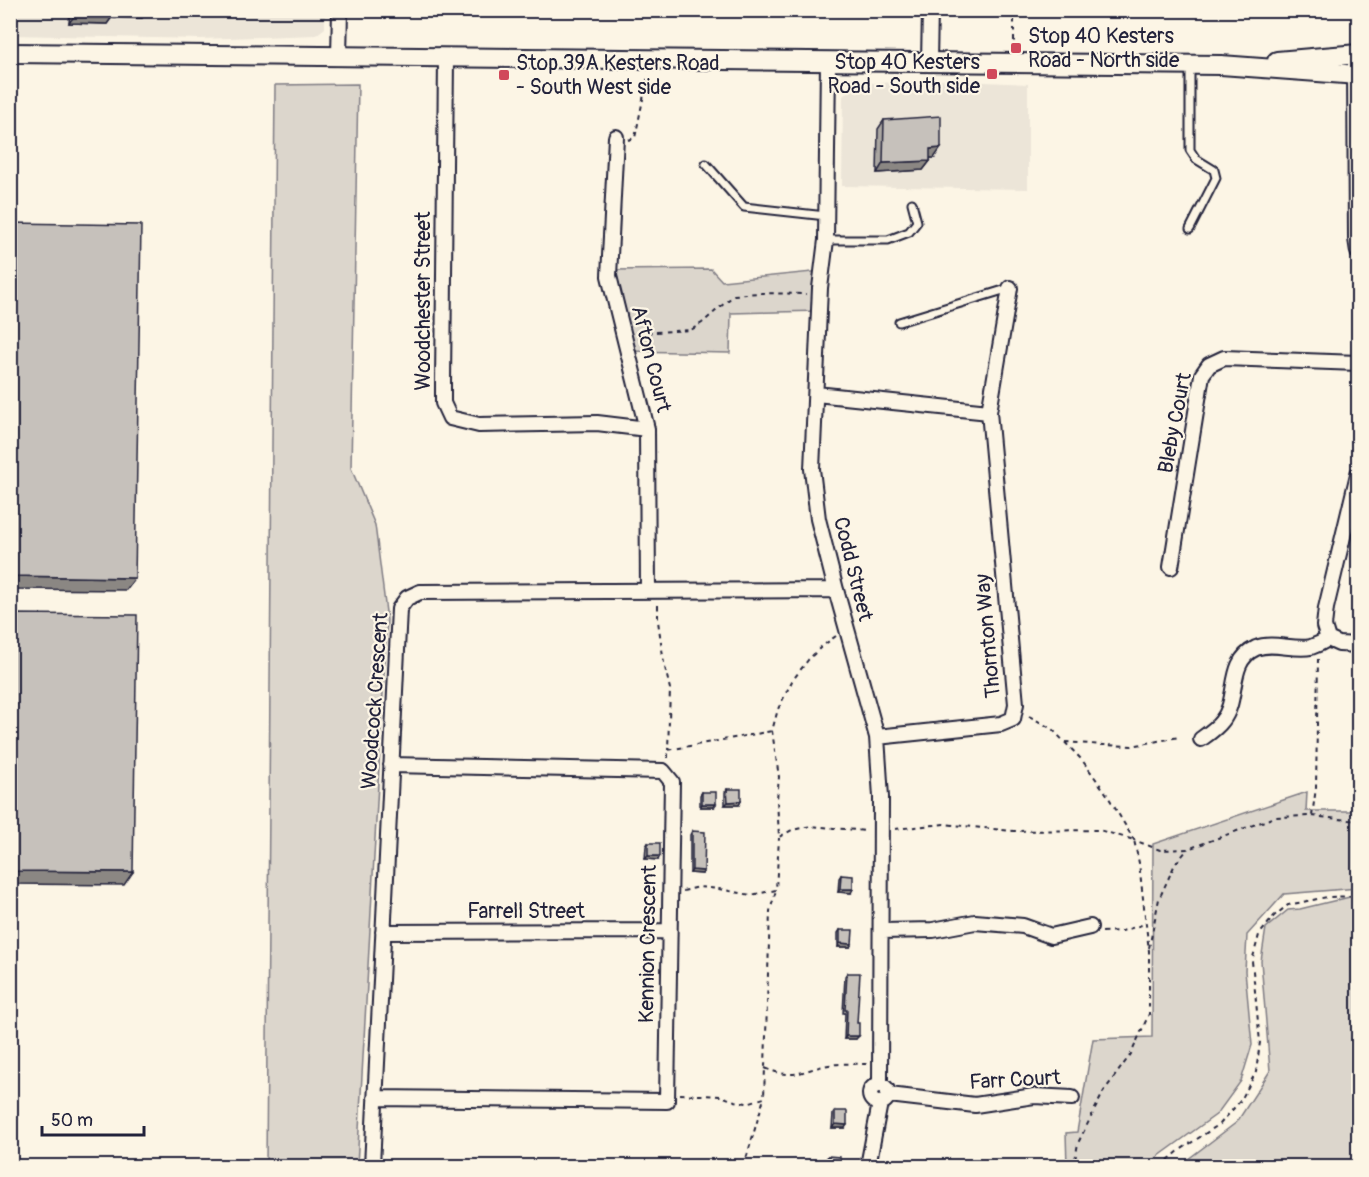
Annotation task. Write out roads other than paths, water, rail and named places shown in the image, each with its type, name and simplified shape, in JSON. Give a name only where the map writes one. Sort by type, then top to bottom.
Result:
[{"type":"main road","points":[[10,53],[1221,65],[1356,75]]},
{"type":"main road","points":[[1221,65],[1357,54]]},
{"type":"street","points":[[339,57],[340,10]]},
{"type":"street","points":[[928,62],[930,10]]},
{"type":"street","points":[[1357,54],[1358,243]]},
{"type":"street","name":"Woodchester Street","points":[[446,58],[443,404],[450,418],[480,425],[597,423],[647,429]]},
{"type":"street","name":"Codd Street","points":[[828,61],[826,240],[820,294],[812,469],[818,519],[877,737],[881,797],[883,1094],[868,1167]]},
{"type":"street","name":"Afton Court","points":[[616,141],[609,276],[647,429],[648,591]]},
{"type":"street","name":"Thornton Way","points":[[877,737],[1001,724],[1013,719],[1016,704],[989,412],[1010,288]]},
{"type":"street","name":"Bleby Court","points":[[1171,567],[1202,375],[1209,365],[1224,358],[1359,363]]},
{"type":"street","points":[[816,394],[989,412]]},
{"type":"street","points":[[1328,639],[1324,626],[1326,608],[1359,474]]},
{"type":"street","name":"Woodcock Crescent","points":[[372,1167],[399,609],[407,598],[420,592],[836,590]]},
{"type":"street","points":[[1201,739],[1223,721],[1230,704],[1235,675],[1240,662],[1257,648],[1266,646],[1310,647],[1328,639],[1339,644],[1359,645]]},
{"type":"street","name":"Kennion Crescent","points":[[375,1098],[667,1101],[672,782],[663,771],[391,765]]},
{"type":"street","points":[[882,931],[933,930],[975,922],[1023,926],[1051,936],[1091,930]]},
{"type":"street","name":"Farrell Street","points":[[383,932],[669,931]]},
{"type":"street","name":"Farr Court","points":[[883,1094],[975,1105],[1034,1096],[1072,1098]]},
{"type":"lane","points":[[1190,65],[1190,150],[1196,159],[1214,170],[1216,178],[1190,229]]},
{"type":"lane","points":[[706,164],[744,207],[826,216]]},
{"type":"lane","points":[[826,240],[888,240],[909,232],[917,222],[912,203]]},
{"type":"lane","points":[[899,322],[1010,288]]},
{"type":"place","name":"Stop 40 Kesters Road - North side","points":[[1016,48]]},
{"type":"place","name":"Stop 40 Kesters Road - South side","points":[[992,74]]},
{"type":"place","name":"Stop 39A Kesters Road - South West side","points":[[504,75]]}]
